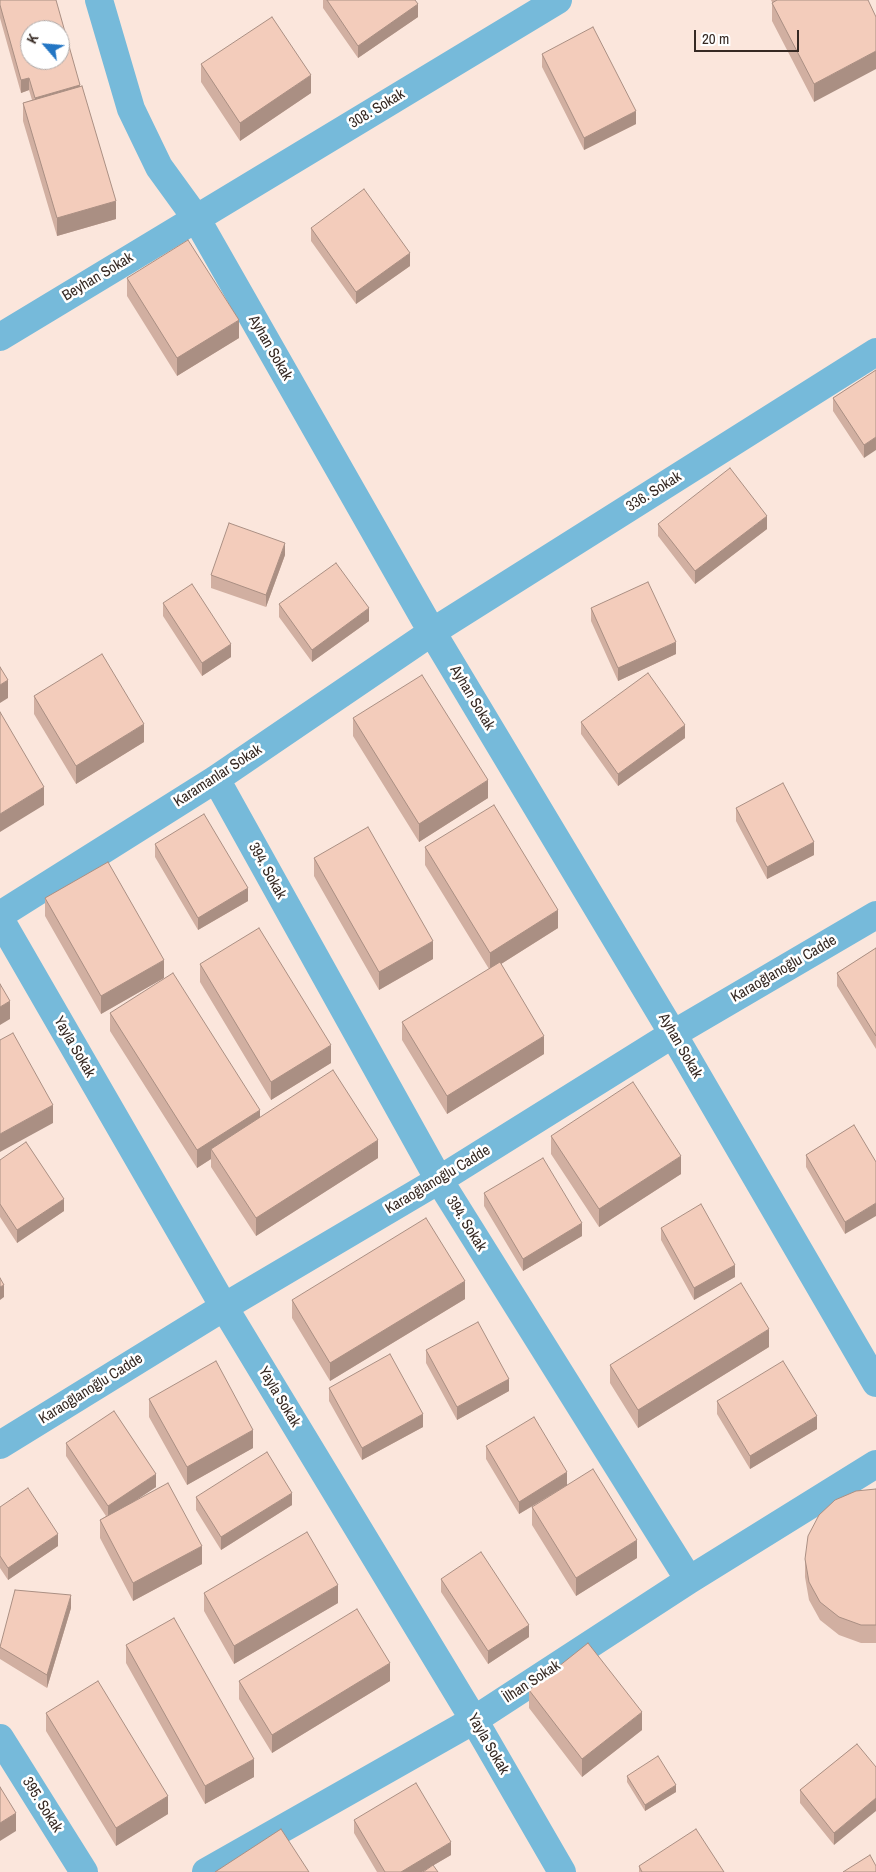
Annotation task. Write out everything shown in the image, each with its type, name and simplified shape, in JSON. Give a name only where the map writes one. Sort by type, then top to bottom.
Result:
[{"type":"street","name":"Ayhan Sokak","points":[[99,0],[131,109],[159,167],[196,218],[432,632],[673,1034],[876,1383]]},
{"type":"street","name":"308. Sokak","points":[[196,218],[558,0]]},
{"type":"street","name":"Beyhan Sokak","points":[[0,337],[196,218]]},
{"type":"street","name":"336. Sokak","points":[[432,632],[876,352]]},
{"type":"street","name":"Karamanlar Sokak","points":[[0,915],[216,779],[432,632]]},
{"type":"street","name":"394. Sokak","points":[[216,779],[439,1180],[689,1580]]},
{"type":"street","name":"Karaoğlanoğlu Cadde","points":[[0,1446],[224,1307],[439,1180],[673,1034],[876,916]]},
{"type":"street","name":"Yayla Sokak","points":[[0,919],[224,1307],[474,1720],[562,1872]]},
{"type":"street","name":"İlhan Sokak","points":[[206,1872],[474,1720],[689,1580],[876,1464]]},
{"type":"street","name":"395. Sokak","points":[[0,1738],[84,1872]]},
{"type":"building","points":[[0,0],[56,0],[62,20],[20,20],[20,70],[70,70],[70,50],[80,85],[35,98],[29,78],[21,80]]},
{"type":"building","points":[[327,0],[415,0],[418,4],[358,46]]},
{"type":"building","points":[[777,0],[868,0],[876,17],[876,51],[814,84],[772,3]]},
{"type":"building","points":[[272,17],[311,75],[240,123],[201,64]]},
{"type":"building","points":[[593,27],[636,111],[584,138],[542,54]]},
{"type":"building","points":[[82,86],[116,201],[57,218],[23,103]]},
{"type":"building","points":[[364,189],[410,253],[356,292],[311,228]]},
{"type":"building","points":[[188,240],[239,320],[177,358],[127,278]]},
{"type":"building","points":[[876,370],[876,437],[864,445],[833,398]]},
{"type":"building","points":[[730,468],[767,516],[695,571],[658,524]]},
{"type":"building","points":[[229,523],[285,543],[266,595],[211,575]]},
{"type":"building","points":[[336,563],[369,608],[312,650],[279,604]]},
{"type":"building","points":[[648,582],[676,642],[618,668],[591,608]]},
{"type":"building","points":[[192,584],[231,644],[202,663],[163,603]]},
{"type":"building","points":[[102,654],[144,724],[76,766],[34,696]]},
{"type":"building","points":[[0,667],[8,680],[0,685]]},
{"type":"building","points":[[648,673],[685,725],[618,774],[581,722]]},
{"type":"building","points":[[422,675],[488,780],[419,824],[353,718]]},
{"type":"building","points":[[0,712],[44,787],[0,814]]},
{"type":"building","points":[[783,783],[814,842],[767,867],[736,808]]},
{"type":"building","points":[[494,805],[558,910],[490,953],[425,847]]},
{"type":"building","points":[[204,814],[248,888],[198,918],[155,844]]},
{"type":"building","points":[[368,827],[433,941],[379,972],[314,858]]},
{"type":"building","points":[[108,862],[164,960],[101,996],[45,898]]},
{"type":"building","points":[[259,928],[331,1045],[271,1082],[200,964]]},
{"type":"building","points":[[876,948],[876,1036],[837,973]]},
{"type":"building","points":[[500,962],[544,1036],[447,1096],[402,1022]]},
{"type":"building","points":[[173,973],[260,1110],[197,1150],[110,1013]]},
{"type":"building","points":[[0,984],[10,1001],[0,1007]]},
{"type":"building","points":[[13,1033],[53,1105],[0,1134],[0,1040]]},
{"type":"building","points":[[333,1070],[378,1140],[256,1218],[211,1149]]},
{"type":"building","points":[[633,1082],[681,1156],[599,1209],[551,1136]]},
{"type":"building","points":[[854,1125],[876,1162],[876,1203],[845,1222],[806,1155]]},
{"type":"building","points":[[26,1142],[64,1199],[17,1230],[0,1204],[0,1160]]},
{"type":"building","points":[[543,1158],[582,1223],[523,1259],[484,1193]]},
{"type":"building","points":[[701,1204],[735,1265],[694,1288],[661,1228]]},
{"type":"building","points":[[426,1218],[465,1281],[330,1363],[292,1300]]},
{"type":"building","points":[[0,1278],[4,1285],[0,1287]]},
{"type":"building","points":[[741,1283],[769,1329],[638,1410],[610,1365]]},
{"type":"building","points":[[478,1322],[509,1379],[457,1407],[426,1350]]},
{"type":"building","points":[[390,1354],[423,1414],[362,1448],[329,1388]]},
{"type":"building","points":[[216,1361],[253,1430],[187,1467],[149,1399]]},
{"type":"building","points":[[783,1361],[817,1416],[750,1456],[717,1401]]},
{"type":"building","points":[[114,1411],[156,1474],[108,1506],[66,1443]]},
{"type":"building","points":[[534,1417],[567,1472],[519,1502],[486,1446]]},
{"type":"building","points":[[267,1452],[292,1493],[221,1537],[196,1497]]},
{"type":"building","points":[[593,1469],[637,1540],[576,1578],[532,1507]]},
{"type":"building","points":[[168,1483],[202,1546],[133,1583],[100,1520]]},
{"type":"building","points":[[28,1488],[58,1534],[8,1568],[0,1556],[0,1507]]},
{"type":"building","points":[[876,1489],[876,1625],[861,1625],[839,1617],[820,1602],[809,1582],[805,1559],[808,1536],[819,1515],[835,1500],[856,1491]]},
{"type":"building","points":[[307,1532],[338,1585],[234,1646],[204,1593]]},
{"type":"building","points":[[481,1552],[529,1625],[488,1651],[441,1579]]},
{"type":"building","points":[[15,1590],[71,1595],[47,1675],[0,1647]]},
{"type":"building","points":[[357,1609],[390,1663],[272,1735],[239,1681]]},
{"type":"building","points":[[174,1618],[254,1759],[205,1786],[126,1645]]},
{"type":"building","points":[[588,1643],[642,1712],[582,1759],[529,1690]]},
{"type":"building","points":[[98,1681],[168,1796],[116,1828],[46,1713]]},
{"type":"building","points":[[857,1744],[876,1767],[876,1798],[834,1833],[800,1790]]},
{"type":"building","points":[[658,1756],[676,1785],[645,1805],[627,1776]]},
{"type":"building","points":[[416,1783],[451,1842],[401,1872],[385,1872],[354,1820]]},
{"type":"building","points":[[0,1787],[16,1813],[0,1823]]},
{"type":"building","points":[[281,1829],[309,1872],[215,1872]]},
{"type":"building","points":[[696,1829],[724,1872],[642,1872],[639,1866]]},
{"type":"building","points":[[870,1855],[876,1866],[876,1872],[843,1872]]},
{"type":"building","points":[[433,1865],[438,1872],[423,1872]]}]
